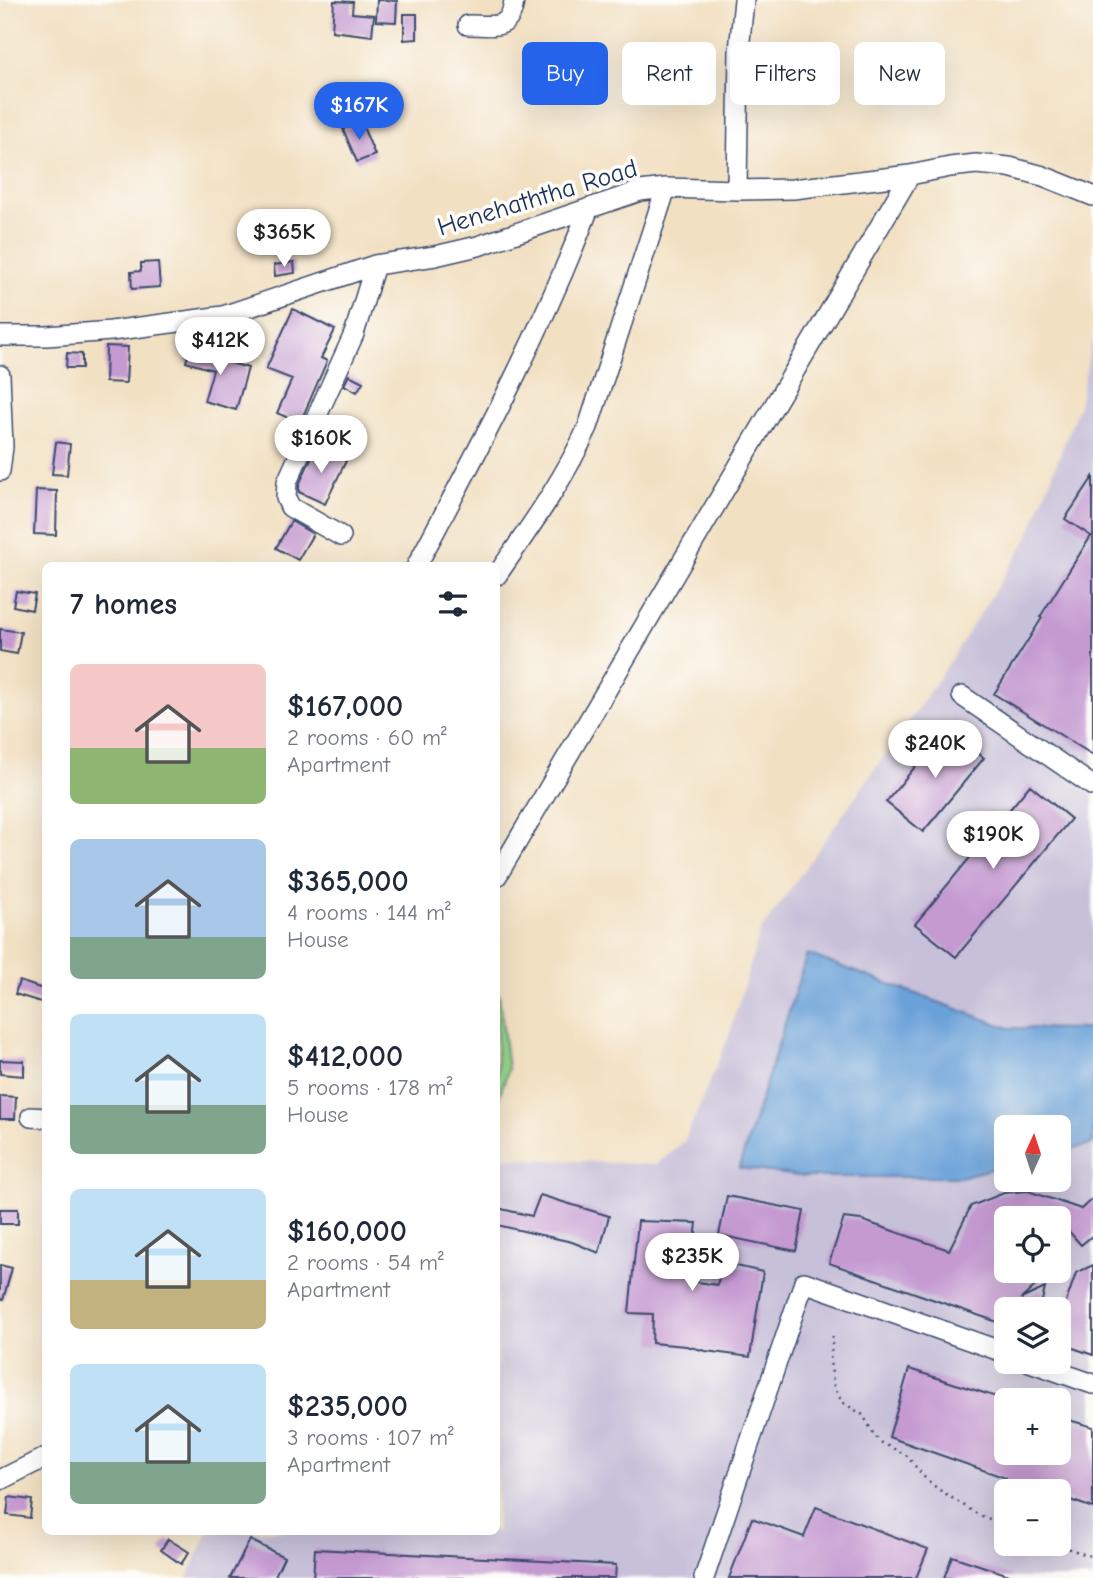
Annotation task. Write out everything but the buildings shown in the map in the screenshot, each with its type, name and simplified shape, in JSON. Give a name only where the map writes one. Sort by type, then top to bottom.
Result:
[{"type":"street","points":[[467,26],[499,25],[508,21],[513,12],[514,0]]},
{"type":"street","points":[[737,190],[739,51],[744,0]]},
{"type":"street","name":"Henehaththa Road","points":[[0,336],[47,336],[111,331],[223,316],[375,265],[478,246],[640,191],[666,188],[793,189],[976,164],[1009,167],[1043,176],[1093,197]]},
{"type":"street","points":[[500,871],[910,175]]},
{"type":"street","points":[[500,571],[556,488],[588,427],[666,188]]},
{"type":"street","points":[[419,562],[482,445],[528,350],[567,266],[589,208]]},
{"type":"street","points":[[341,536],[290,507],[286,498],[287,482],[355,334],[375,265]]},
{"type":"street","points":[[0,375],[3,447],[0,471]]},
{"type":"street","points":[[962,696],[1093,786]]},
{"type":"street","points":[[704,1578],[804,1282],[994,1349]]},
{"type":"street","points":[[1064,1374],[1093,1384]]},
{"type":"street","points":[[0,1480],[42,1459]]},
{"type":"path","points":[[832,1336],[830,1360],[834,1387],[842,1402],[863,1415],[874,1435],[882,1443],[906,1455],[938,1489],[977,1514],[994,1521]]},
{"type":"path","points":[[1071,1549],[1093,1556]]},
{"type":"shaded area","points":[[1093,335],[1093,1578],[187,1578],[207,1535],[500,1535],[500,1157],[655,1165],[684,1142],[728,1039],[760,932],[940,677],[1028,538],[1079,405]]},
{"type":"green space","points":[[500,1002],[508,1070],[500,1094]]},
{"type":"water","points":[[807,954],[1009,1028],[1087,1029],[1093,1024],[1093,1144],[1071,1149],[1071,1115],[994,1115],[994,1168],[960,1177],[806,1177],[739,1168]]}]
